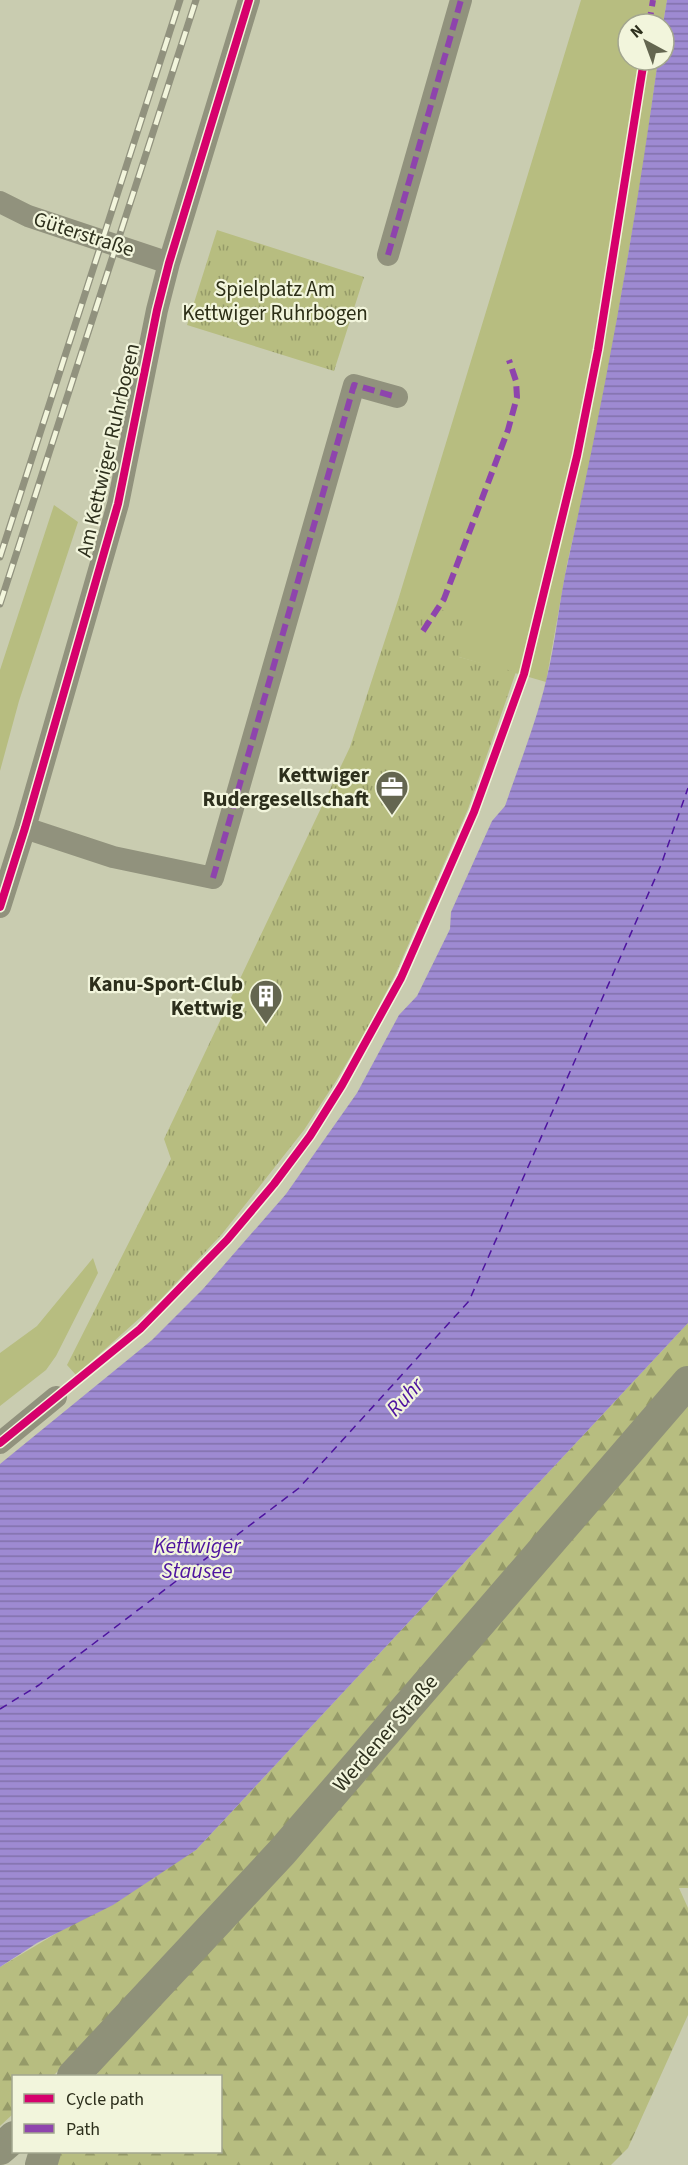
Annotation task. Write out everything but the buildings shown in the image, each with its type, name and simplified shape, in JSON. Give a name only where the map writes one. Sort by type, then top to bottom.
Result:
[{"type":"main road","name":"Werdener Straße","points":[[75,2075],[282,1852],[688,1382]]},
{"type":"main road","points":[[0,2149],[12,2139]]},
{"type":"street","name":"Am Kettwiger Ruhrbogen","points":[[0,907],[118,504],[157,310],[169,263],[249,0]]},
{"type":"street","points":[[388,255],[462,0]]},
{"type":"street","name":"Güterstraße","points":[[0,202],[28,216],[169,263]]},
{"type":"street","points":[[25,828],[113,857],[213,878],[354,385],[397,397]]},
{"type":"street","points":[[0,1443],[56,1398]]},
{"type":"green space","points":[[581,0],[667,0],[665,12],[616,12],[616,72],[656,72],[644,162],[613,344],[592,457],[567,564],[546,682],[459,657],[399,597]]},
{"type":"green space","name":"Spielplatz Am Kettwiger Ruhrbogen","points":[[217,230],[364,277],[334,371],[187,325]]},
{"type":"green space","points":[[54,505],[78,522],[19,701],[0,771],[0,670]]},
{"type":"green space","points":[[399,597],[470,618],[459,657],[516,672],[468,809],[395,975],[368,1027],[304,1130],[222,1234],[160,1300],[76,1375],[67,1365],[171,1159],[164,1139],[350,747]]},
{"type":"green space","points":[[93,1258],[98,1273],[56,1356],[46,1370],[0,1406],[0,1353],[37,1326]]},
{"type":"green space","points":[[688,1323],[688,1366],[280,1840],[102,2028],[54,2075],[12,2075],[12,2115],[0,2126],[0,1967],[196,1850]]},
{"type":"green space","points":[[688,1390],[688,1888],[679,1888],[688,1908],[688,2015],[628,2148],[611,2165],[50,2165],[56,2153],[222,2153],[222,2075],[97,2075],[105,2060]]},
{"type":"water","name":"Kettwiger Stausee","points":[[667,0],[688,0],[688,1323],[196,1850],[113,1905],[37,1943],[0,1967],[0,1464],[152,1340],[203,1289],[286,1194],[357,1093],[399,1015],[417,996],[450,929],[451,912],[492,821],[505,806],[542,697],[618,311],[656,72],[676,72],[676,12],[665,12]]},
{"type":"ferry route","points":[[0,1709],[39,1685],[299,1488],[469,1301],[661,865],[688,788]]},
{"type":"railway","points":[[0,557],[180,0]]},
{"type":"railway","points":[[0,604],[196,0]]},
{"type":"marked path","points":[[388,255],[461,0]]},
{"type":"marked path","points":[[651,12],[653,0]]},
{"type":"marked path","points":[[423,631],[444,599],[508,430],[517,397],[516,381],[509,360]]},
{"type":"marked path","points":[[213,878],[354,385],[397,397]]},
{"type":"cycle path","points":[[0,907],[118,504],[157,310],[169,263],[249,0]]},
{"type":"cycle path","points":[[0,1443],[140,1329],[227,1240],[274,1184],[310,1136],[342,1085],[401,978],[474,812],[524,674],[577,456],[598,350],[642,72]]},
{"type":"place","name":"Kettwiger Rudergesellschaft","points":[[392,816]]},
{"type":"place","name":"Kanu-Sport-Club Kettwig","points":[[266,1025]]},
{"type":"water label","name":"Ruhr","points":[[405,1397]]}]
